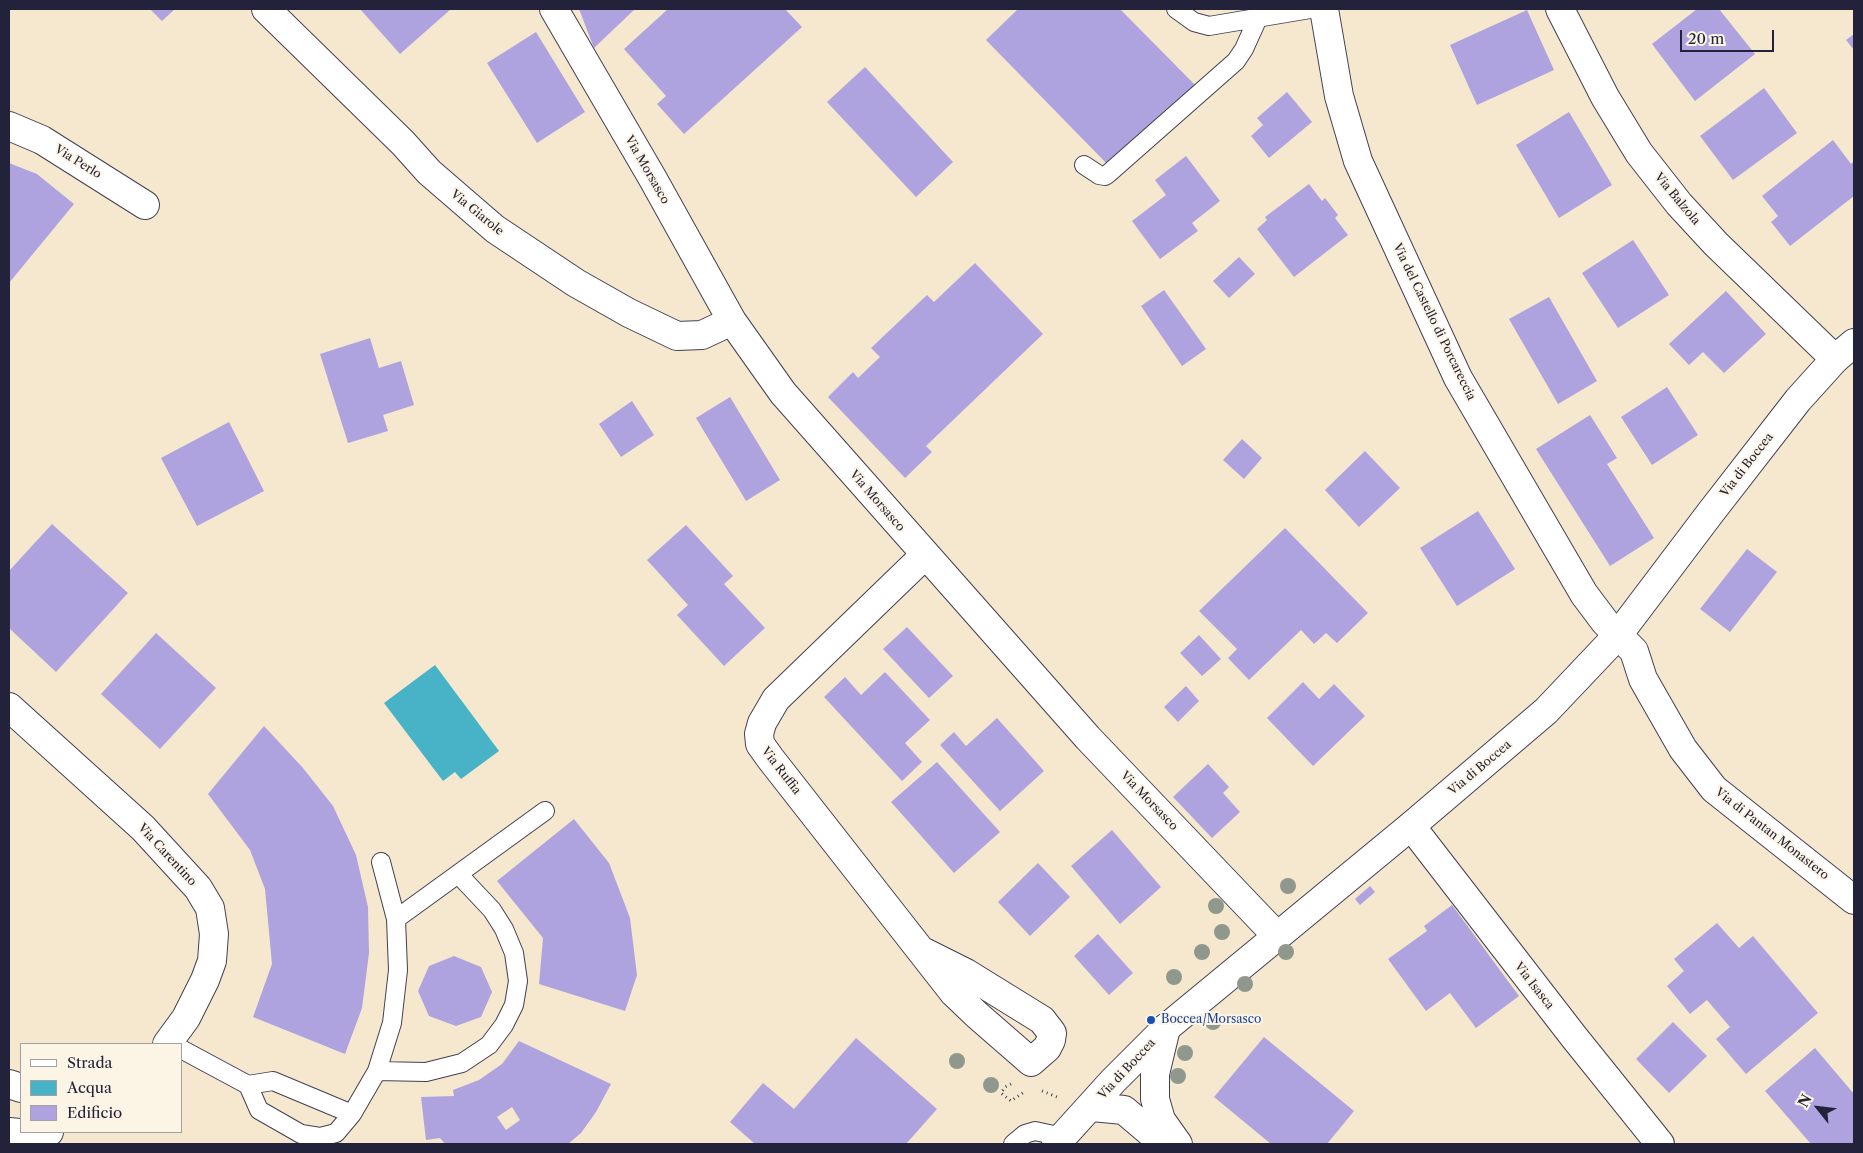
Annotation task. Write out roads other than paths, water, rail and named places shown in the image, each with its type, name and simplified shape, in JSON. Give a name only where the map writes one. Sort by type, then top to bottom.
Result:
[{"type":"street","name":"Via Giarole","points":[[266,9],[403,143],[429,172],[495,229],[576,283],[628,313],[677,336],[702,335],[732,320]]},
{"type":"street","name":"Via Morsasco","points":[[554,9],[732,320],[783,393],[1088,738],[1277,936]]},
{"type":"street","name":"Via del Castello di Porcareccia","points":[[1324,9],[1338,96],[1358,161],[1454,369],[1584,594],[1605,622],[1618,635]]},
{"type":"street","name":"Via Balzola","points":[[1560,9],[1605,97],[1639,153],[1679,204],[1716,244],[1845,351]]},
{"type":"street","name":"Via Perlo","points":[[9,126],[42,140],[145,205]]},
{"type":"street","name":"Via di Boccea","points":[[1060,1141],[1114,1081],[1166,1028],[1411,826],[1546,711],[1618,635],[1798,400],[1845,351]]},
{"type":"street","name":"Via Ruffia","points":[[924,952],[770,758],[760,744],[759,734],[762,723],[776,700],[925,555]]},
{"type":"street","name":"Via di Pantan Monastero","points":[[1618,635],[1634,651],[1643,679],[1683,749],[1714,789],[1854,900]]},
{"type":"street","name":"Via Carentino","points":[[9,707],[144,828],[198,888],[210,908],[214,934],[212,961],[206,980],[173,1043]]},
{"type":"street","name":"Via Isasca","points":[[1411,826],[1574,1037],[1660,1144]]},
{"type":"street","points":[[1166,1028],[1155,1074],[1156,1107],[1160,1120],[1178,1144]]},
{"type":"street","points":[[1092,1107],[1124,1110],[1164,1144]]},
{"type":"lane","points":[[1176,9],[1194,22],[1209,26],[1310,9]]},
{"type":"lane","points":[[1084,166],[1105,176],[1109,173],[1236,60],[1244,49],[1258,18]]},
{"type":"lane","points":[[396,919],[545,811]]},
{"type":"lane","points":[[248,1085],[259,1110],[301,1134],[320,1137],[336,1132],[352,1114],[377,1071],[392,1023],[398,970],[396,919],[381,862]]},
{"type":"lane","points":[[377,1071],[426,1072],[462,1063],[488,1045],[504,1025],[514,1005],[518,980],[514,953],[504,929],[492,910],[459,875]]},
{"type":"lane","points":[[182,1050],[248,1085],[273,1081],[352,1114]]},
{"type":"lane","points":[[1013,1144],[1025,1134],[1035,1131],[1060,1141]]},
{"type":"water","points":[[435,665],[499,751],[461,779],[455,772],[443,781],[384,703]]},
{"type":"place","name":"Boccea/Morsasco","points":[[1151,1020]]}]
